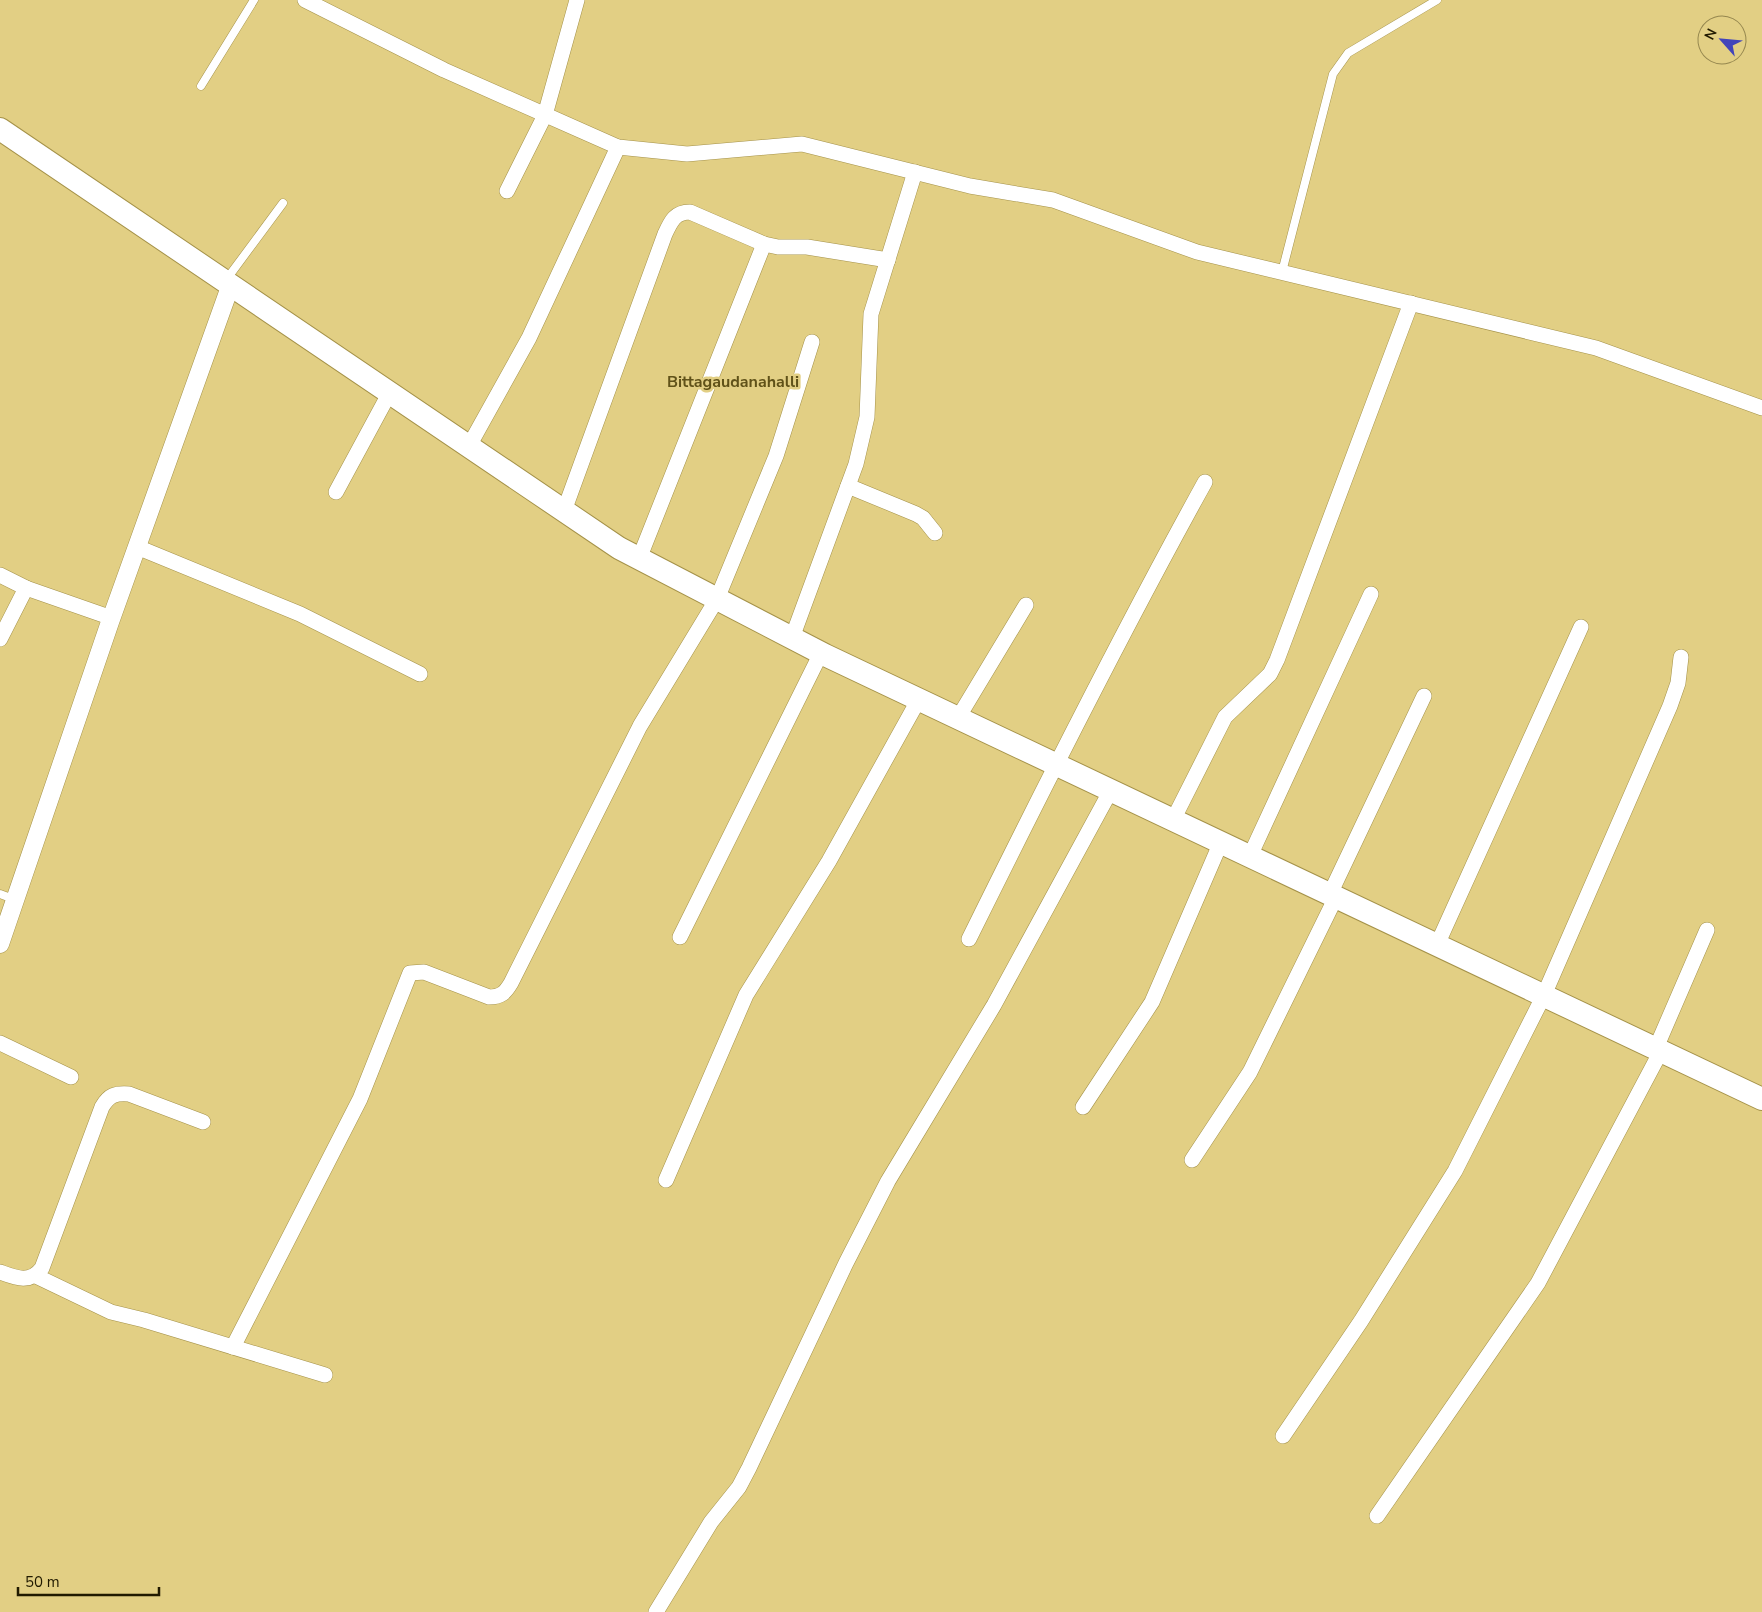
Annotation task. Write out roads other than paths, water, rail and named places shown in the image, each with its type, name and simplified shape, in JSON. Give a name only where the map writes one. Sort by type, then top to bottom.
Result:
[{"type":"main road","points":[[0,129],[619,548],[821,653],[1762,1099]]},
{"type":"street","points":[[305,0],[444,70],[618,147],[687,154],[802,144],[970,186],[1053,200],[1188,249],[1596,348],[1762,408]]},
{"type":"street","points":[[507,191],[545,115],[577,0]]},
{"type":"street","points":[[469,446],[529,338],[618,147]]},
{"type":"street","points":[[792,638],[848,486],[868,417],[870,320],[915,172]]},
{"type":"street","points":[[564,511],[665,234],[673,219],[681,212],[690,212],[764,244],[778,247],[807,247],[888,260]]},
{"type":"street","points":[[639,559],[764,244]]},
{"type":"street","points":[[0,944],[8,897],[112,618],[228,283]]},
{"type":"street","points":[[1173,820],[1224,717],[1270,674],[1277,660],[1411,303]]},
{"type":"street","points":[[233,1347],[360,1099],[410,972],[424,972],[489,997],[499,997],[505,992],[640,726],[717,599],[776,456],[812,342]]},
{"type":"street","points":[[336,492],[390,392]]},
{"type":"street","points":[[969,939],[1056,764],[1163,558],[1205,482]]},
{"type":"street","points":[[848,486],[916,514],[923,518],[935,533]]},
{"type":"street","points":[[137,547],[300,614],[420,674]]},
{"type":"street","points":[[0,575],[26,588],[112,618]]},
{"type":"street","points":[[0,639],[26,588]]},
{"type":"street","points":[[1250,856],[1371,594]]},
{"type":"street","points":[[958,718],[1026,605]]},
{"type":"street","points":[[1437,945],[1581,627]]},
{"type":"street","points":[[680,937],[821,653]]},
{"type":"street","points":[[1283,1436],[1361,1322],[1455,1171],[1544,995],[1670,706],[1678,683],[1681,657]]},
{"type":"street","points":[[1192,1160],[1250,1072],[1424,696]]},
{"type":"street","points":[[666,1180],[749,988],[829,861],[919,699]]},
{"type":"street","points":[[656,1612],[711,1522],[739,1487],[750,1468],[846,1263],[888,1181],[1001,992],[1111,790]]},
{"type":"street","points":[[1083,1107],[1152,1002],[1221,842]]},
{"type":"street","points":[[1377,1516],[1538,1283],[1659,1050],[1706,930]]},
{"type":"street","points":[[0,1043],[71,1077]]},
{"type":"street","points":[[0,1272],[26,1280],[36,1276],[42,1268],[102,1108],[108,1097],[117,1093],[129,1094],[203,1122]]},
{"type":"street","points":[[36,1276],[111,1312],[144,1320],[325,1375]]},
{"type":"lane","points":[[201,86],[254,0]]},
{"type":"lane","points":[[1282,272],[1336,69],[1348,54],[1437,0]]},
{"type":"lane","points":[[228,283],[283,203]]},
{"type":"district","name":"Bittagaudanahalli","points":[[733,382]]}]
